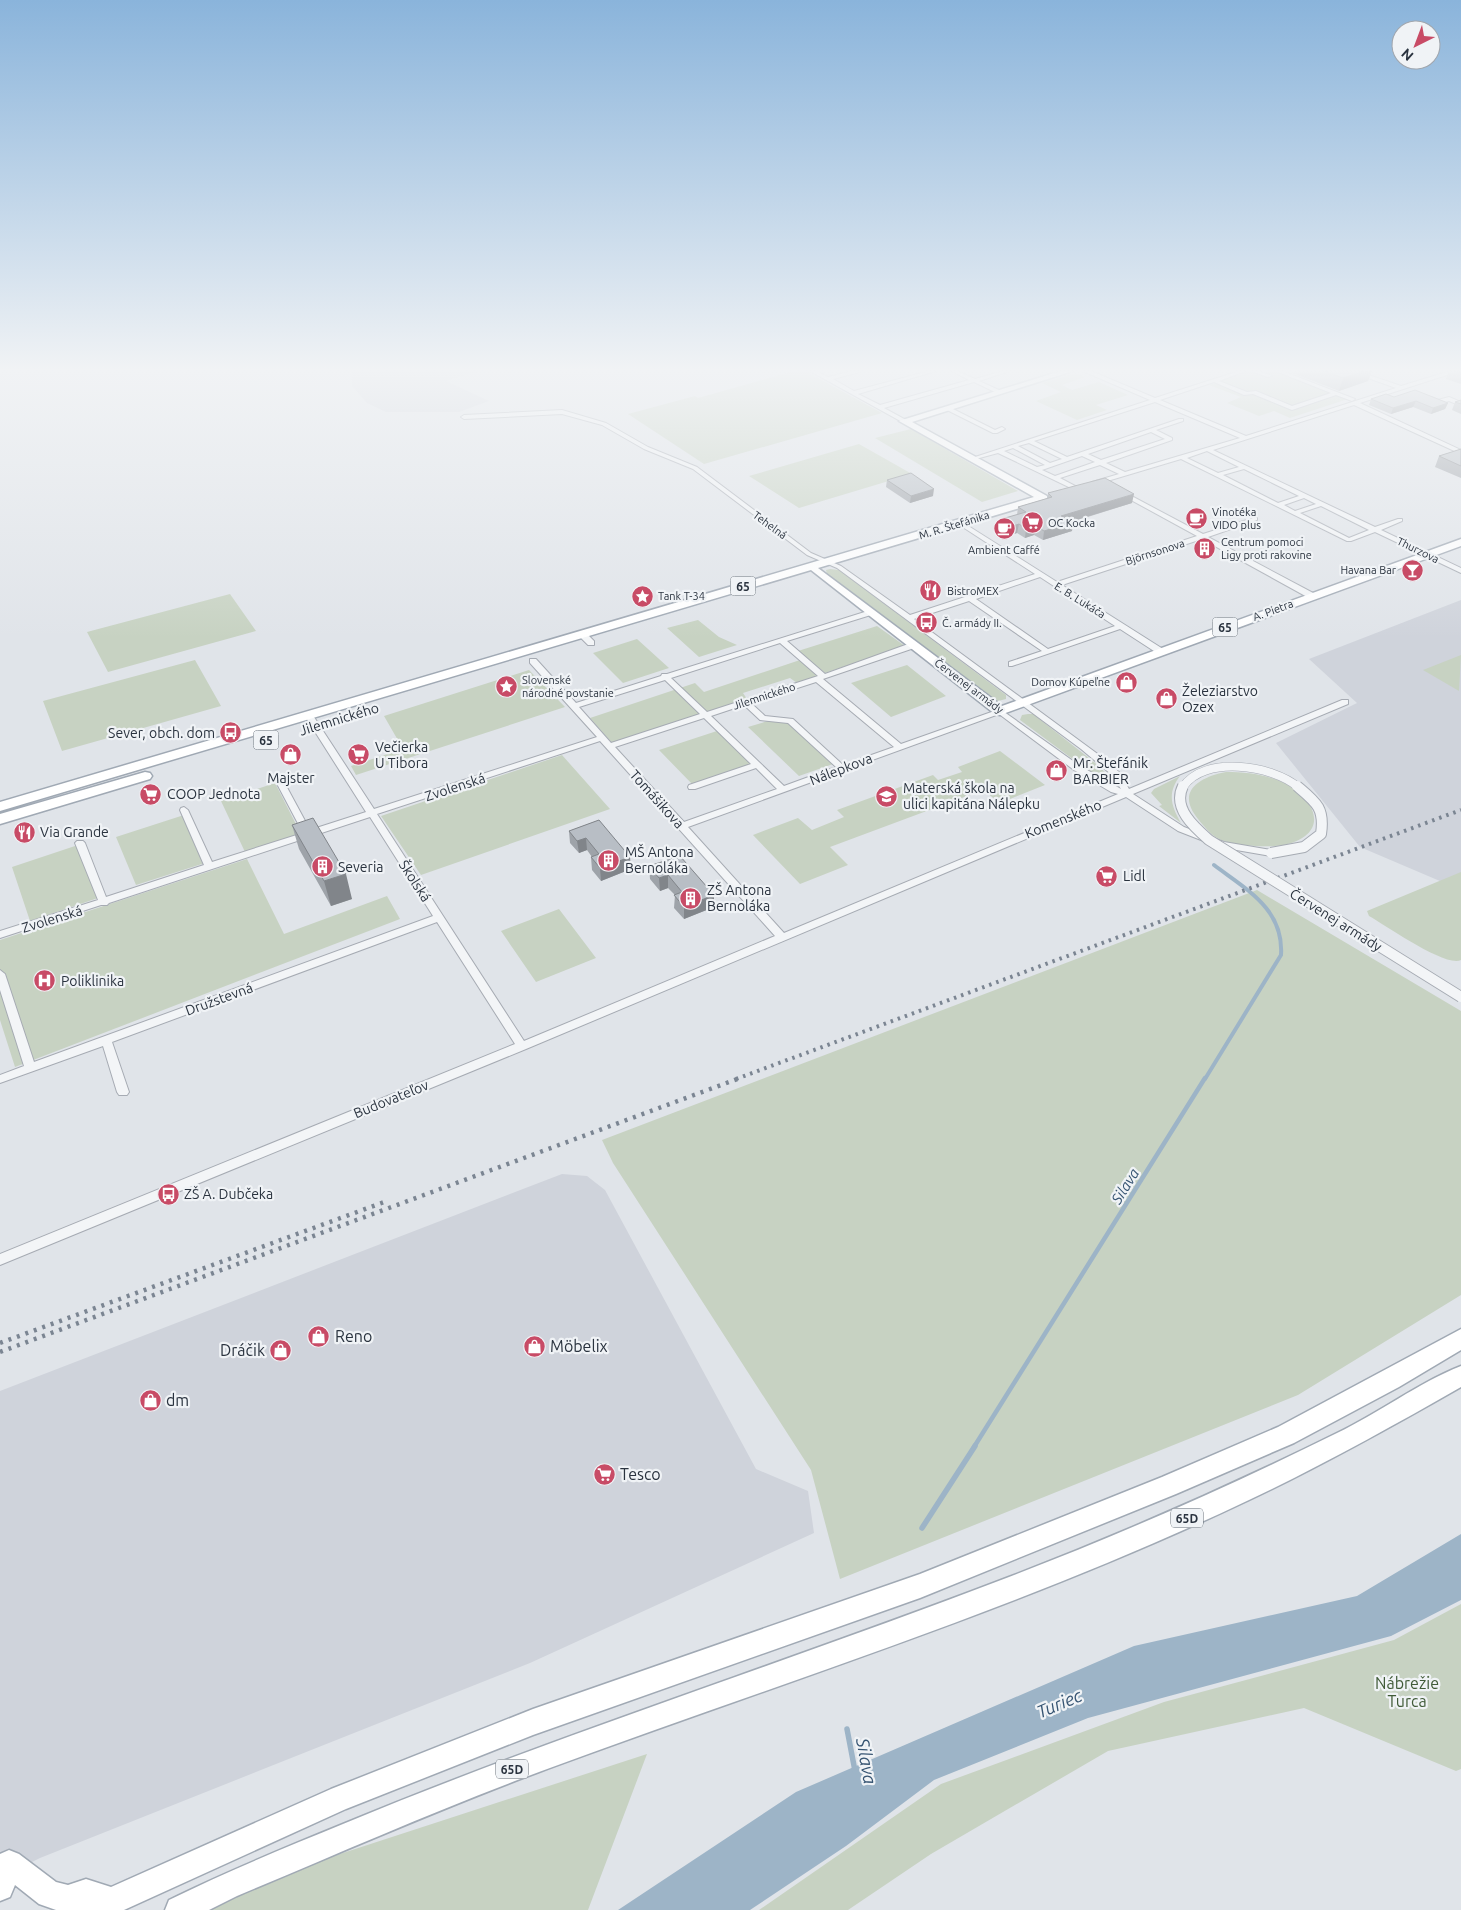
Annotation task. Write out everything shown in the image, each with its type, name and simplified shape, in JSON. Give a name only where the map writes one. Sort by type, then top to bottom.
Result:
[{"type":"main road","name":"65","points":[[976,460],[1046,497]]},
{"type":"main road","name":"M. R. Štefánika","points":[[826,563],[1046,497]]},
{"type":"main road","name":"A. Pietra","points":[[1000,711],[1461,542]]},
{"type":"main road","points":[[816,571],[826,563]]},
{"type":"main road","name":"Jilemnického","points":[[0,807],[533,661],[587,639],[826,563]]},
{"type":"main road","name":"Jilemnického","points":[[0,819],[312,721],[816,571]]},
{"type":"main road","name":"Červenej armády","points":[[816,571],[1000,711]]},
{"type":"main road","points":[[0,1887],[9,1864],[49,1894],[68,1898],[86,1893],[102,1906],[221,1850],[340,1798],[524,1726],[920,1586],[1168,1486],[1286,1435],[1391,1380],[1461,1340]]},
{"type":"main road","name":"65D","points":[[179,1910],[227,1886],[536,1760],[852,1648],[1042,1577],[1190,1517],[1311,1459],[1417,1403],[1461,1376]]},
{"type":"street","name":"Tehelná","points":[[676,460],[695,468],[751,511],[826,563]]},
{"type":"street","points":[[1020,460],[1075,488]]},
{"type":"street","points":[[1041,460],[1050,465]]},
{"type":"street","points":[[1038,469],[1064,460]]},
{"type":"street","points":[[1098,460],[1125,474]]},
{"type":"street","points":[[1054,478],[1108,460]]},
{"type":"street","points":[[1066,491],[1171,460]]},
{"type":"street","name":"Thurzova","points":[[1187,460],[1349,540],[1400,520]]},
{"type":"street","name":"Thurzova","points":[[1230,460],[1461,572]]},
{"type":"street","points":[[1218,475],[1247,468]]},
{"type":"street","points":[[1225,479],[1247,468]]},
{"type":"street","points":[[1100,481],[1312,596]]},
{"type":"street","points":[[1278,505],[1304,496]]},
{"type":"street","points":[[1295,513],[1321,504]]},
{"type":"street","name":"Björnsonova","points":[[1056,585],[1255,519]]},
{"type":"street","name":"E. B. Lukáča","points":[[960,523],[1160,651]]},
{"type":"street","name":"Červenej armády","points":[[826,563],[839,567],[1101,760],[1125,786],[1126,794]]},
{"type":"street","name":"E. B. Lukáča","points":[[909,618],[1040,575]]},
{"type":"street","points":[[970,598],[1048,652]]},
{"type":"street","points":[[575,706],[871,612]]},
{"type":"street","name":"E. B. Lukáča","points":[[1012,664],[1121,626]]},
{"type":"street","points":[[780,640],[898,746]]},
{"type":"street","name":"Jilemnického","points":[[609,746],[821,678],[914,645]]},
{"type":"street","name":"Tomášikova","points":[[533,661],[781,936]]},
{"type":"street","points":[[665,676],[784,790]]},
{"type":"street","points":[[746,702],[763,718],[790,721],[842,768]]},
{"type":"street","name":"Komenského","points":[[781,936],[1345,702]]},
{"type":"street","name":"Červenej armády","points":[[1000,711],[1077,768],[1114,790],[1126,794],[1194,835],[1233,848],[1271,853],[1291,851],[1305,846],[1322,832],[1323,812],[1312,796],[1301,787],[1267,771],[1236,767],[1203,771],[1188,780],[1183,786],[1180,795],[1181,806],[1194,826],[1209,840],[1461,997]]},
{"type":"street","name":"Nálepkova","points":[[682,826],[784,790],[898,746],[1000,711]]},
{"type":"street","name":"Školská","points":[[312,721],[522,1046]]},
{"type":"street","name":"Zvolenská","points":[[0,935],[309,836],[602,738]]},
{"type":"street","points":[[692,787],[757,765]]},
{"type":"street","points":[[279,780],[309,836]]},
{"type":"street","points":[[184,810],[210,867]]},
{"type":"street","points":[[80,843],[104,902]]},
{"type":"street","name":"Družstevná","points":[[0,1079],[439,918]]},
{"type":"street","name":"Budovateľov","points":[[0,1260],[522,1046],[781,936]]},
{"type":"street","points":[[0,974],[30,1068]]},
{"type":"street","points":[[106,1039],[123,1092]]},
{"type":"shaded area","points":[[1461,600],[1461,890],[1360,847],[1276,743],[1357,703],[1309,659]]},
{"type":"shaded area","points":[[562,1174],[587,1176],[605,1190],[756,1469],[808,1491],[814,1533],[530,1663],[40,1858],[0,1878],[0,1391]]},
{"type":"green space","points":[[698,460],[717,460],[704,464]]},
{"type":"green space","points":[[804,460],[888,460],[912,474],[799,508],[749,476]]},
{"type":"green space","points":[[912,460],[965,460],[1018,491],[982,502]]},
{"type":"green space","points":[[826,570],[839,570],[1006,695],[1006,699],[998,701],[991,699],[827,574]]},
{"type":"green space","points":[[230,594],[256,631],[108,672],[87,632]]},
{"type":"green space","points":[[698,620],[719,637],[737,645],[699,657],[667,628]]},
{"type":"green space","points":[[877,626],[905,646],[825,673],[798,651]]},
{"type":"green space","points":[[637,639],[669,668],[623,683],[593,653]]},
{"type":"green space","points":[[1461,655],[1459,691],[1423,670]]},
{"type":"green space","points":[[195,660],[221,706],[62,751],[43,701]]},
{"type":"green space","points":[[800,660],[817,676],[797,683],[790,678],[743,693],[747,699],[612,743],[590,718],[695,683],[704,692]]},
{"type":"green space","points":[[907,665],[946,696],[891,717],[851,683]]},
{"type":"green space","points":[[529,670],[565,707],[356,775],[351,766],[403,749],[384,716]]},
{"type":"green space","points":[[1033,714],[1094,762],[1122,788],[1119,789],[1082,766],[1020,720],[1022,715]]},
{"type":"green space","points":[[781,717],[833,764],[799,776],[748,727]]},
{"type":"green space","points":[[723,729],[757,765],[694,786],[659,750]]},
{"type":"green space","points":[[1000,751],[1045,785],[1000,803],[983,790],[830,847],[848,865],[800,884],[753,835],[798,818],[812,830],[844,817],[837,810],[933,775],[938,780],[962,772],[958,767]]},
{"type":"green space","points":[[562,755],[610,809],[421,875],[381,816]]},
{"type":"green space","points":[[1226,772],[1261,775],[1275,779],[1294,789],[1310,806],[1314,815],[1309,833],[1299,840],[1284,845],[1269,846],[1231,843],[1214,836],[1202,824],[1192,809],[1189,801],[1190,793],[1200,782],[1216,774]]},
{"type":"green space","points":[[1180,776],[1173,788],[1172,799],[1181,823],[1159,806],[1162,805],[1151,793],[1154,789]]},
{"type":"green space","points":[[275,783],[301,834],[245,852],[221,801]]},
{"type":"green space","points":[[184,815],[205,863],[136,885],[116,837]]},
{"type":"green space","points":[[78,845],[98,898],[30,921],[12,867]]},
{"type":"green space","points":[[247,859],[284,934],[387,896],[400,919],[15,1067],[0,1020],[0,940]]},
{"type":"green space","points":[[1461,872],[1461,960],[1453,961],[1430,952],[1369,916],[1367,911]]},
{"type":"green space","points":[[1257,890],[1461,1011],[1461,1295],[1298,1395],[840,1579],[811,1470],[613,1163],[602,1140]]},
{"type":"green space","points":[[559,909],[596,958],[536,982],[501,931]]},
{"type":"green space","name":"Nábrežie Turca","points":[[1461,1604],[1461,1769],[1456,1771],[1304,1708],[1108,1751],[931,1854],[848,1910],[759,1910],[941,1784],[1164,1702],[1394,1640]]},
{"type":"green space","points":[[647,1754],[588,1910],[168,1910]]},
{"type":"water","name":"Turiec","points":[[1461,1534],[1461,1600],[1391,1636],[1088,1718],[934,1780],[846,1846],[750,1910],[618,1910],[796,1792],[1134,1646],[1357,1596]]},
{"type":"building","points":[[1448,460],[1461,460],[1461,466]]},
{"type":"building","points":[[911,473],[934,489],[911,496],[887,480]]},
{"type":"building","points":[[1105,478],[1134,494],[1061,516],[1073,522],[1044,531],[1036,526],[1026,529],[1019,524],[1010,527],[998,520],[1026,512],[1018,507],[1052,497],[1048,493]]},
{"type":"building","points":[[313,818],[346,874],[324,881],[292,825]]},
{"type":"building","points":[[599,820],[630,857],[600,868],[591,857],[599,854],[586,838],[577,841],[569,831]]},
{"type":"building","points":[[680,856],[714,895],[684,907],[674,895],[682,892],[668,875],[659,878],[649,866]]},
{"type":"waterway","name":"Silava","points":[[1205,1079],[1281,955],[1280,939],[1270,913],[1250,892],[1214,865]]},
{"type":"waterway","name":"Silava","points":[[974,1447],[1205,1078]]},
{"type":"waterway","name":"Silava","points":[[922,1528],[975,1446]]},
{"type":"waterway","name":"Silava","points":[[847,1729],[855,1771]]},
{"type":"railway","points":[[736,1079],[1461,810]]},
{"type":"railway","points":[[0,1352],[740,1078]]},
{"type":"railway","points":[[0,1343],[387,1201]]},
{"type":"place","name":"Vinotéka VIDO plus","points":[[1196,518]]},
{"type":"place","name":"OC Kocka","points":[[1032,523]]},
{"type":"place","name":"Ambient Caffé","points":[[1004,529]]},
{"type":"place","name":"Centrum pomoci Ligy proti rakovine","points":[[1205,548]]},
{"type":"place","name":"Havana Bar","points":[[1412,570]]},
{"type":"place","name":"BistroMEX","points":[[931,591]]},
{"type":"place","name":"Tank T-34","points":[[642,596]]},
{"type":"place","name":"Č. armády II.","points":[[926,623]]},
{"type":"place","name":"Domov Kúpeľne","points":[[1126,682]]},
{"type":"place","name":"Slovenské národné povstanie","points":[[506,686]]},
{"type":"place","name":"Železiarstvo Ozex","points":[[1166,699]]},
{"type":"place","name":"Sever, obch. dom","points":[[231,733]]},
{"type":"place","name":"Majster","points":[[291,755]]},
{"type":"place","name":"Večierka U Tibora","points":[[359,755]]},
{"type":"place","name":"Mr. Štefánik BARBIER","points":[[1057,771]]},
{"type":"place","name":"COOP Jednota","points":[[151,794]]},
{"type":"place","name":"Materská škola na ulici kapitána Nálepku","points":[[887,796]]},
{"type":"place","name":"Via Grande","points":[[24,832]]},
{"type":"place","name":"MŠ Antona Bernoláka","points":[[609,860]]},
{"type":"place","name":"Severia","points":[[322,867]]},
{"type":"place","name":"Lidl","points":[[1107,876]]},
{"type":"place","name":"ZŠ Antona Bernoláka","points":[[691,898]]},
{"type":"place","name":"Poliklinika","points":[[45,981]]},
{"type":"place","name":"ZŠ A. Dubčeka","points":[[168,1194]]},
{"type":"place","name":"Reno","points":[[319,1336]]},
{"type":"place","name":"Möbelix","points":[[534,1346]]},
{"type":"place","name":"Dráčik","points":[[281,1350]]},
{"type":"place","name":"dm","points":[[150,1400]]},
{"type":"place","name":"Tesco","points":[[604,1474]]}]
